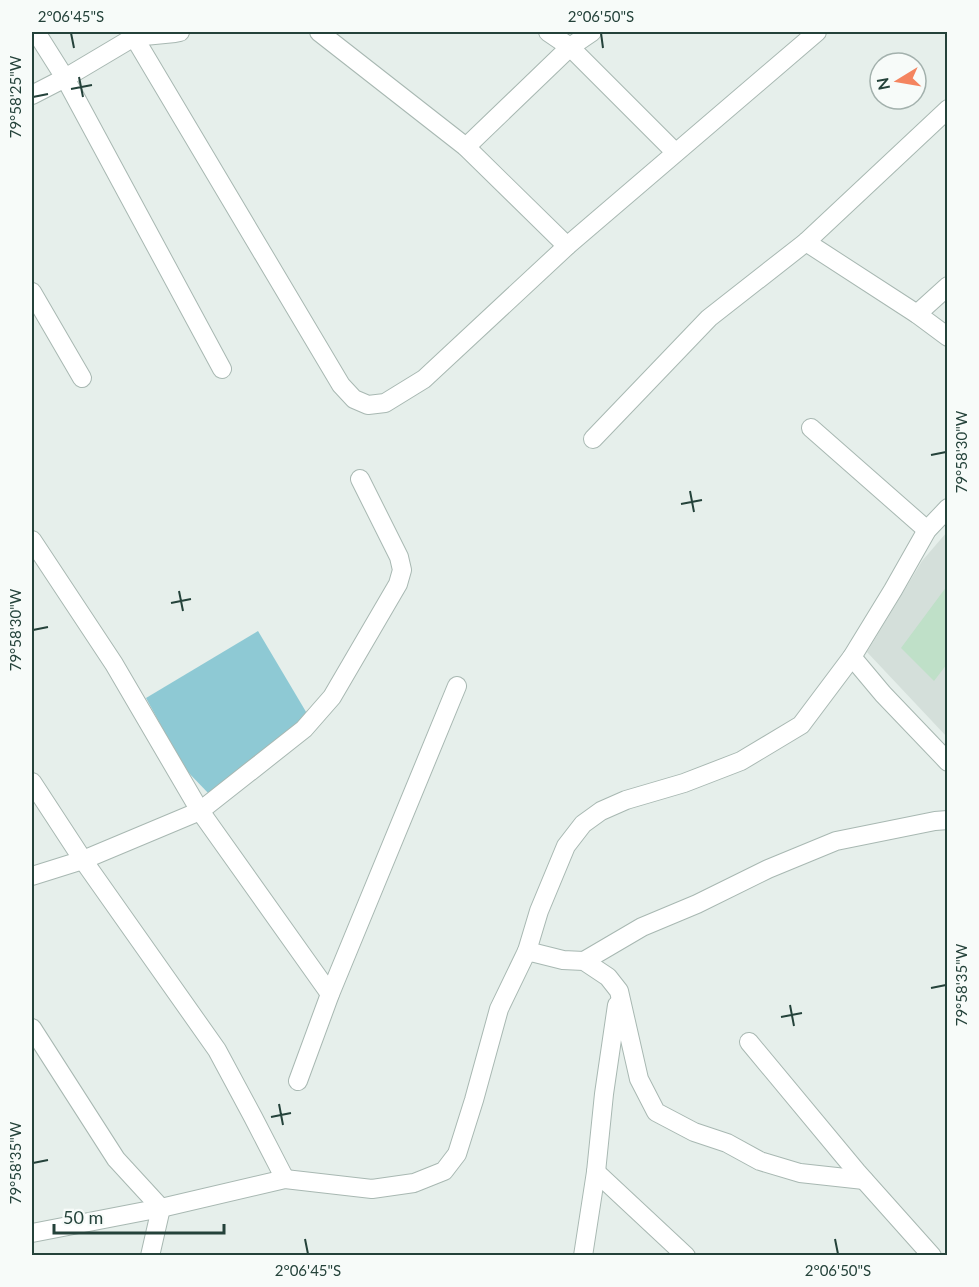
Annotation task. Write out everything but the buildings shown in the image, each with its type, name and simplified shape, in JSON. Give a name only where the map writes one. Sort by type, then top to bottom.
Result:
[{"type":"street","points":[[36,32],[65,78],[222,369]]},
{"type":"street","points":[[32,95],[65,78],[137,34],[180,32]]},
{"type":"street","points":[[320,32],[466,147],[567,246]]},
{"type":"street","points":[[548,32],[570,47],[675,152]]},
{"type":"street","points":[[466,147],[570,47],[592,32]]},
{"type":"street","points":[[137,34],[341,385],[354,399],[368,405],[385,403],[424,379],[567,246],[817,32]]},
{"type":"street","points":[[593,440],[710,318],[806,242],[948,109]]},
{"type":"street","points":[[806,242],[917,314],[948,337]]},
{"type":"street","points":[[917,314],[948,286]]},
{"type":"street","points":[[32,292],[82,378]]},
{"type":"street","points":[[811,428],[927,530]]},
{"type":"street","points":[[32,876],[83,860],[200,812],[304,729],[332,697],[398,584],[402,570],[399,557],[360,479]]},
{"type":"street","points":[[32,1233],[161,1208],[285,1179],[372,1189],[414,1183],[444,1170],[457,1154],[498,1009],[527,951],[538,911],[566,846],[583,825],[601,811],[741,761],[801,725],[852,657],[927,530],[948,508]]},
{"type":"street","points":[[32,540],[114,664],[200,812],[330,994]]},
{"type":"street","points":[[852,657],[883,694],[948,762]]},
{"type":"street","points":[[298,1081],[330,994],[457,686]]},
{"type":"street","points":[[32,782],[83,860],[216,1050],[285,1179]]},
{"type":"street","points":[[584,961],[642,927],[698,904],[768,869],[836,841],[948,820]]},
{"type":"street","points":[[527,951],[563,960],[584,961],[608,977],[619,991],[639,1079],[656,1112],[694,1132],[727,1143],[760,1161],[800,1173],[864,1180]]},
{"type":"street","points":[[584,1256],[619,991]]},
{"type":"street","points":[[32,1028],[116,1159],[161,1208]]},
{"type":"street","points":[[749,1042],[864,1180],[932,1256]]},
{"type":"street","points":[[596,1172],[686,1256]]},
{"type":"street","points":[[150,1256],[161,1208]]},
{"type":"shaded area","points":[[947,532],[947,737],[867,652],[922,561]]},
{"type":"green space","points":[[947,586],[947,664],[934,681],[901,648]]},
{"type":"water","points":[[258,631],[315,727],[211,796],[184,768],[146,698]]}]
